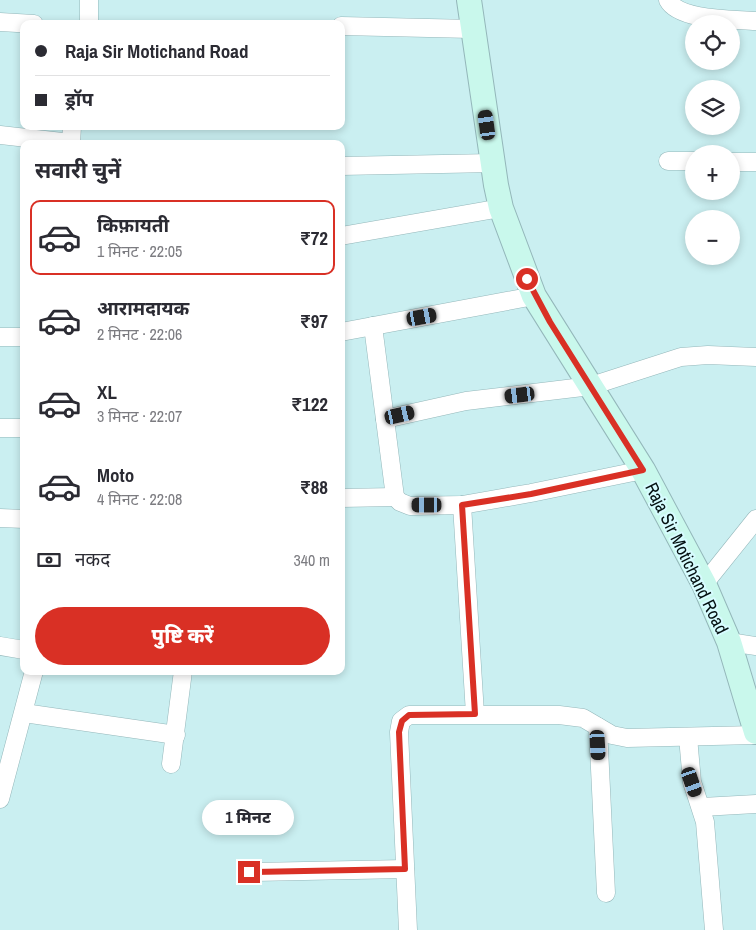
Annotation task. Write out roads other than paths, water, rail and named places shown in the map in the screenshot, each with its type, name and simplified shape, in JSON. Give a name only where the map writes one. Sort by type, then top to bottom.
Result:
[{"type":"street","points":[[89,20],[90,0]]},
{"type":"street","name":"Raja Sir Motichand Road","points":[[469,0],[492,163],[501,208],[534,296],[643,470],[704,584],[729,642],[756,734]]},
{"type":"street","points":[[668,0],[684,12],[701,17],[756,21]]},
{"type":"street","points":[[0,22],[20,23]]},
{"type":"street","points":[[345,26],[472,29]]},
{"type":"street","points":[[0,135],[39,140]]},
{"type":"street","points":[[668,161],[685,162]]},
{"type":"street","points":[[740,162],[756,162]]},
{"type":"street","points":[[345,166],[492,163]]},
{"type":"street","points":[[345,235],[501,208]]},
{"type":"street","points":[[345,331],[534,296]]},
{"type":"street","points":[[373,326],[395,496],[400,502],[410,506],[462,505],[531,494],[643,470]]},
{"type":"street","points":[[0,337],[20,337]]},
{"type":"street","points":[[385,419],[466,401],[592,386],[681,357],[708,355],[756,357]]},
{"type":"street","points":[[0,428],[20,428]]},
{"type":"street","points":[[345,498],[395,496]]},
{"type":"street","points":[[462,505],[475,714]]},
{"type":"street","points":[[0,518],[20,519]]},
{"type":"street","points":[[704,584],[755,521]]},
{"type":"street","points":[[729,642],[756,646]]},
{"type":"street","points":[[0,646],[20,649]]},
{"type":"street","points":[[0,799],[4,769],[24,713],[33,675]]},
{"type":"street","points":[[171,764],[183,675]]},
{"type":"street","points":[[24,713],[176,735]]},
{"type":"street","points":[[408,930],[399,732],[402,721],[409,715],[559,715],[583,718],[612,734],[627,738],[756,734]]},
{"type":"street","points":[[598,727],[606,894]]},
{"type":"street","points":[[688,737],[692,782],[706,822],[714,930]]},
{"type":"street","points":[[702,807],[756,804]]},
{"type":"street","points":[[249,872],[405,869]]}]
